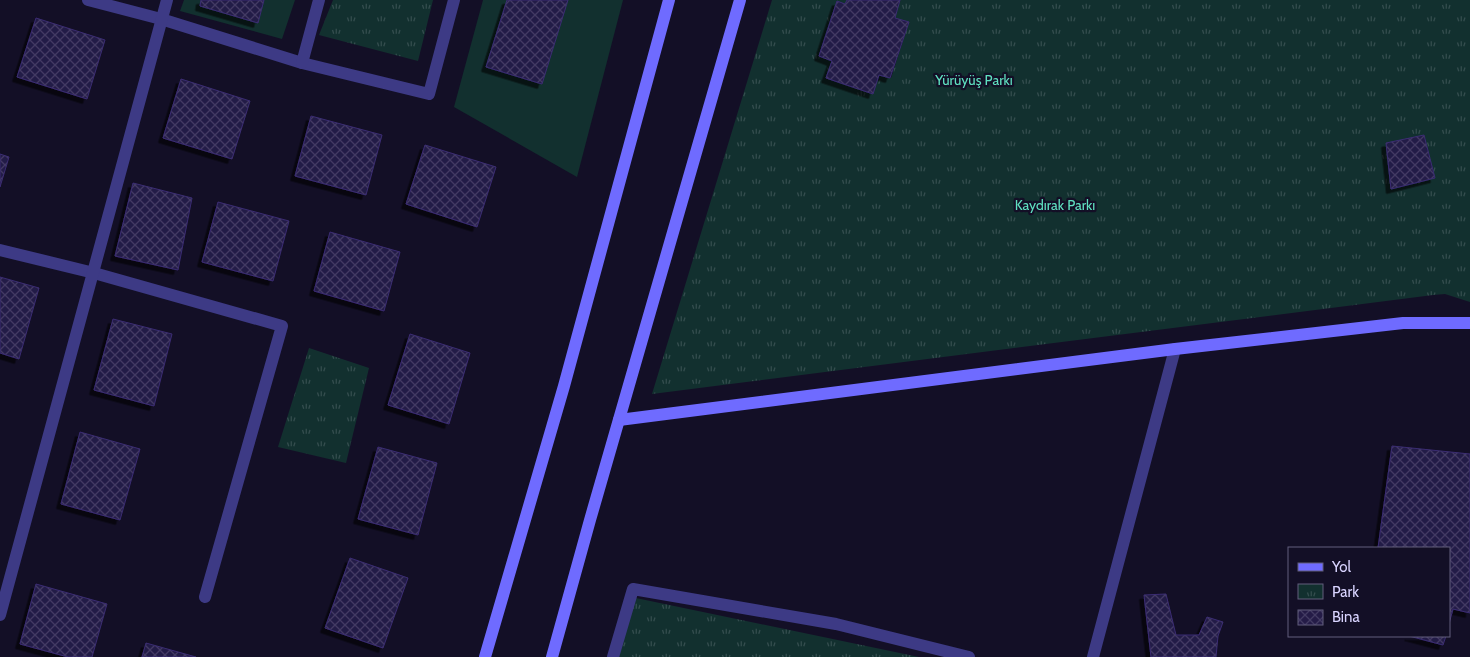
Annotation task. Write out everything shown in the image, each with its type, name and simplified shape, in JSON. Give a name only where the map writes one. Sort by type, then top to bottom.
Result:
[{"type":"street","points":[[88,0],[302,63],[429,94],[454,0]]},
{"type":"street","points":[[0,615],[167,0]]},
{"type":"street","points":[[302,63],[319,0]]},
{"type":"street","points":[[485,657],[564,386],[669,0]]},
{"type":"street","points":[[552,657],[740,0]]},
{"type":"street","points":[[0,250],[94,273],[282,326],[205,597]]},
{"type":"street","points":[[619,420],[1175,349],[1403,324],[1470,323]]},
{"type":"street","points":[[1093,657],[1175,349]]},
{"type":"street","points":[[613,657],[633,589],[836,624],[969,657]]},
{"type":"green space","points":[[184,0],[295,0],[282,39],[180,11]]},
{"type":"green space","points":[[333,0],[433,0],[418,61],[319,35]]},
{"type":"green space","points":[[483,0],[623,0],[577,177],[454,107]]},
{"type":"green space","points":[[772,0],[847,0],[845,4],[837,1],[819,56],[832,61],[826,78],[873,94],[879,75],[891,78],[909,22],[895,18],[900,0],[1470,0],[1470,302],[1445,294],[1433,295],[652,394]]},
{"type":"green space","points":[[309,348],[369,368],[346,463],[278,447]]},
{"type":"green space","points":[[631,597],[919,657],[613,657]]},
{"type":"building","points":[[201,0],[264,0],[258,23],[200,6]]},
{"type":"building","points":[[507,0],[568,0],[542,84],[486,67]]},
{"type":"building","points":[[847,0],[900,0],[895,18],[909,22],[890,78],[879,75],[873,94],[826,78],[832,61],[819,56],[837,1],[845,4]]},
{"type":"building","points":[[36,18],[105,40],[87,99],[17,77]]},
{"type":"building","points":[[181,79],[250,101],[232,159],[163,138]]},
{"type":"building","points":[[311,116],[382,135],[366,195],[295,176]]},
{"type":"building","points":[[1424,135],[1435,178],[1391,189],[1386,143]]},
{"type":"building","points":[[425,145],[496,167],[477,227],[406,204]]},
{"type":"building","points":[[0,154],[9,157],[0,187]]},
{"type":"building","points":[[133,183],[192,198],[178,270],[115,256]]},
{"type":"building","points":[[218,202],[289,221],[273,281],[202,262]]},
{"type":"building","points":[[330,232],[400,252],[384,311],[314,291]]},
{"type":"building","points":[[0,277],[39,288],[19,359],[0,353]]},
{"type":"building","points":[[113,319],[172,334],[154,406],[94,390]]},
{"type":"building","points":[[410,334],[470,353],[449,424],[388,405]]},
{"type":"building","points":[[80,432],[140,449],[120,520],[61,504]]},
{"type":"building","points":[[1392,446],[1470,454],[1470,613],[1453,609],[1450,620],[1450,547],[1378,547]]},
{"type":"building","points":[[378,447],[437,463],[418,535],[358,519]]},
{"type":"building","points":[[350,558],[408,578],[383,648],[325,628]]},
{"type":"building","points":[[36,584],[107,604],[92,657],[68,657],[20,644]]},
{"type":"building","points":[[1166,594],[1176,635],[1199,635],[1207,617],[1223,622],[1218,636],[1216,657],[1151,657],[1144,595]]},
{"type":"building","points":[[1413,637],[1446,637],[1443,645]]},
{"type":"building","points":[[146,643],[196,657],[142,657]]},
{"type":"park label","name":"Yürüyüş Parkı","points":[[974,80]]},
{"type":"park label","name":"Kaydırak Parkı","points":[[1055,205]]}]
